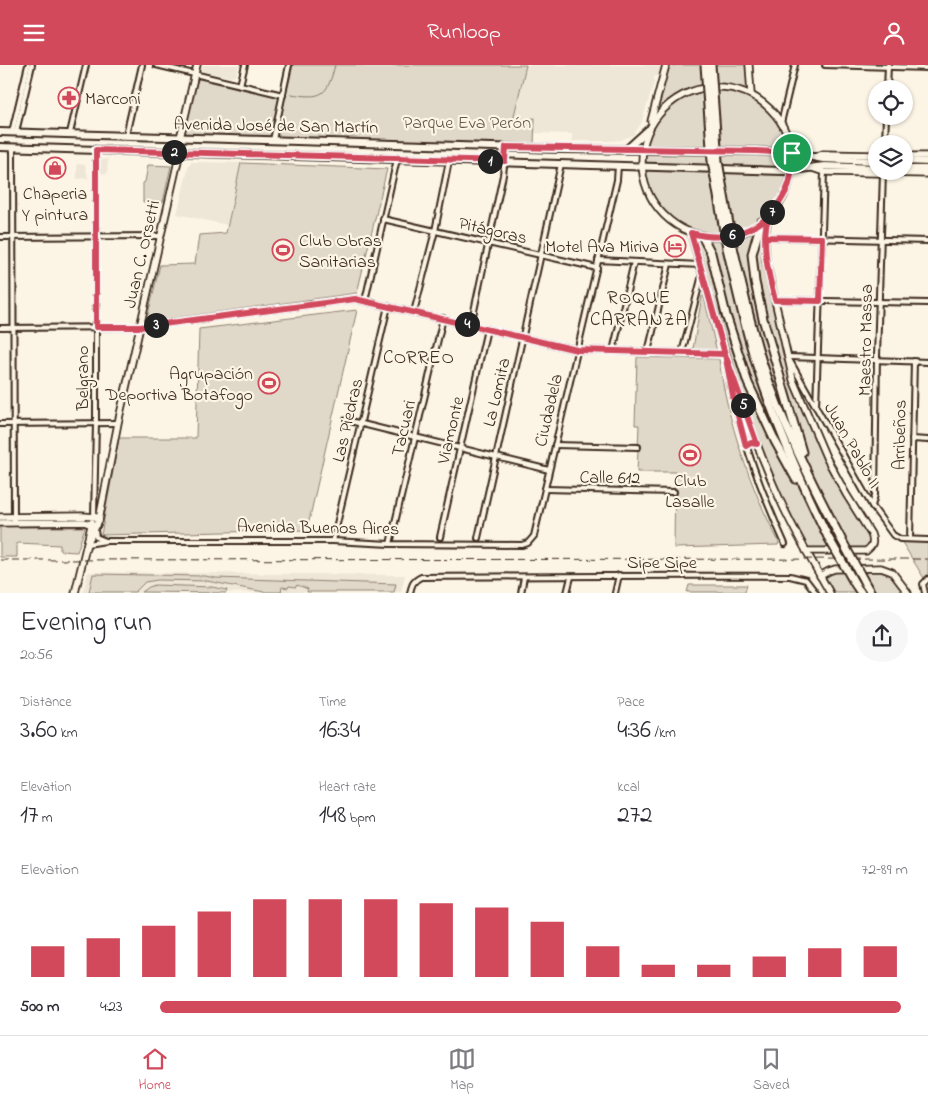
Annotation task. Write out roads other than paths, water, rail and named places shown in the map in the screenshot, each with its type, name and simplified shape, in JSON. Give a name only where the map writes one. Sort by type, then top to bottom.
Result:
[{"type":"highway","points":[[705,65],[712,161],[744,321],[756,362],[770,403],[811,502],[828,537],[861,593]]},
{"type":"highway","points":[[711,65],[718,161],[730,247],[762,361],[785,423],[814,488],[871,593]]},
{"type":"highway","points":[[761,222],[752,253],[755,282],[779,376],[814,488]]},
{"type":"highway","points":[[702,236],[711,253],[726,315],[748,383],[775,441],[811,502]]},
{"type":"main road","name":"Juan C. Orsetti","points":[[75,593],[88,544],[100,510],[180,152],[180,138],[197,65]]},
{"type":"main road","points":[[627,149],[648,129],[665,106],[681,95],[705,87],[722,86],[736,89],[751,94],[767,105],[786,133],[792,153],[792,171],[785,195],[768,217],[761,222],[739,234],[714,237],[691,233],[676,225],[658,210],[646,189],[641,166],[642,150],[648,129],[666,65]]},
{"type":"main road","points":[[749,65],[751,94]]},
{"type":"main road","name":"Avenida José de San Martín","points":[[0,132],[506,147],[756,151],[792,153],[823,159],[868,161]]},
{"type":"main road","name":"Avenida José de San Martín","points":[[0,147],[792,171],[824,166],[868,168]]},
{"type":"main road","points":[[814,157],[823,154],[868,155]]},
{"type":"main road","points":[[913,155],[928,156]]},
{"type":"main road","points":[[913,161],[928,162]]},
{"type":"main road","points":[[812,168],[824,172],[868,173]]},
{"type":"main road","points":[[913,169],[928,169]]},
{"type":"main road","points":[[913,174],[928,174]]},
{"type":"main road","points":[[768,217],[765,237],[766,261],[793,380],[826,457],[874,541],[871,548],[866,551],[806,551]]},
{"type":"main road","points":[[691,233],[725,354],[757,444],[782,503],[830,593]]},
{"type":"main road","points":[[0,517],[14,520],[95,523]]},
{"type":"main road","points":[[0,523],[14,520]]},
{"type":"main road","points":[[820,577],[835,569],[881,568],[892,572],[908,593]]},
{"type":"street","points":[[14,132],[28,65]]},
{"type":"street","points":[[14,132],[32,65]]},
{"type":"street","points":[[70,133],[86,65]]},
{"type":"street","points":[[126,135],[142,65]]},
{"type":"street","points":[[156,65],[284,95]]},
{"type":"street","points":[[240,85],[244,65]]},
{"type":"street","points":[[273,140],[289,65]]},
{"type":"street","points":[[781,123],[795,65]]},
{"type":"street","points":[[825,65],[928,68]]},
{"type":"street","points":[[887,80],[888,66]]},
{"type":"street","points":[[13,147],[14,520]]},
{"type":"street","points":[[471,325],[505,161],[506,147]]},
{"type":"street","name":"Belgrano","points":[[95,523],[96,150]]},
{"type":"street","points":[[365,301],[396,159]]},
{"type":"street","points":[[414,312],[435,231],[449,161]]},
{"type":"street","name":"La Lomita","points":[[478,538],[561,164]]},
{"type":"street","name":"Ciudadela","points":[[528,543],[534,536],[617,180],[618,165]]},
{"type":"street","points":[[816,409],[824,172]]},
{"type":"street","name":"Maestro Massa","points":[[872,506],[875,495],[883,180]]},
{"type":"street","name":"Pitágoras","points":[[383,219],[597,268]]},
{"type":"street","points":[[0,237],[161,236]]},
{"type":"street","points":[[765,237],[928,241]]},
{"type":"street","points":[[598,260],[700,265]]},
{"type":"street","points":[[613,351],[634,262]]},
{"type":"street","points":[[648,352],[669,264]]},
{"type":"street","points":[[682,353],[702,275]]},
{"type":"street","points":[[0,328],[140,327],[355,299],[388,305],[577,350],[725,354],[734,401],[746,446],[768,506],[785,544]]},
{"type":"street","points":[[775,300],[928,303]]},
{"type":"street","name":"Las Piedras","points":[[333,541],[388,305]]},
{"type":"street","name":"Tacuari","points":[[390,543],[443,318]]},
{"type":"street","name":"Viamonte","points":[[440,537],[487,329]]},
{"type":"street","points":[[789,358],[928,362]]},
{"type":"street","name":"Juan Pablo II","points":[[789,358],[872,506],[893,535],[900,539],[910,539]]},
{"type":"street","name":"Arribeños","points":[[910,539],[914,361]]},
{"type":"street","points":[[346,420],[549,471]]},
{"type":"street","points":[[0,423],[118,423]]},
{"type":"street","points":[[912,439],[928,440]]},
{"type":"street","points":[[746,446],[751,443],[757,444]]},
{"type":"street","points":[[555,445],[638,447]]},
{"type":"street","name":"Calle 612","points":[[544,489],[674,492]]},
{"type":"street","points":[[95,523],[96,537],[106,541]]},
{"type":"street","points":[[910,539],[928,539]]},
{"type":"street","name":"Avenida Buenos Aires","points":[[88,544],[106,541],[333,541],[522,545],[528,543]]},
{"type":"street","points":[[614,593],[619,575]]},
{"type":"street","name":"Sipe Sipe","points":[[410,593],[412,584],[421,577],[571,577],[619,575],[790,576],[800,578],[811,585],[816,593]]},
{"type":"street","points":[[521,593],[524,577]]},
{"type":"street","points":[[567,593],[571,577]]},
{"type":"street","points":[[925,593],[922,588],[927,579]]},
{"type":"waterway","points":[[291,94],[310,96],[322,93],[329,83],[335,65]]},
{"type":"railway","points":[[0,560],[928,559]]},
{"type":"place","name":"Marconi","points":[[69,98]]},
{"type":"place","name":"Chaperia Y pintura","points":[[55,168]]},
{"type":"place","name":"Motel Ava Miriva","points":[[675,246]]},
{"type":"place","name":"Club Obras Sanitarias","points":[[283,250]]},
{"type":"place","name":"Agrupación Deportiva Botafogo","points":[[269,383]]},
{"type":"place","name":"Club Lasalle","points":[[690,455]]},
{"type":"district","name":"ROQUE CARRANZA","points":[[639,307]]},
{"type":"district","name":"CORREO","points":[[419,356]]},
{"type":"park label","name":"Parque Eva Perón","points":[[467,122]]}]
